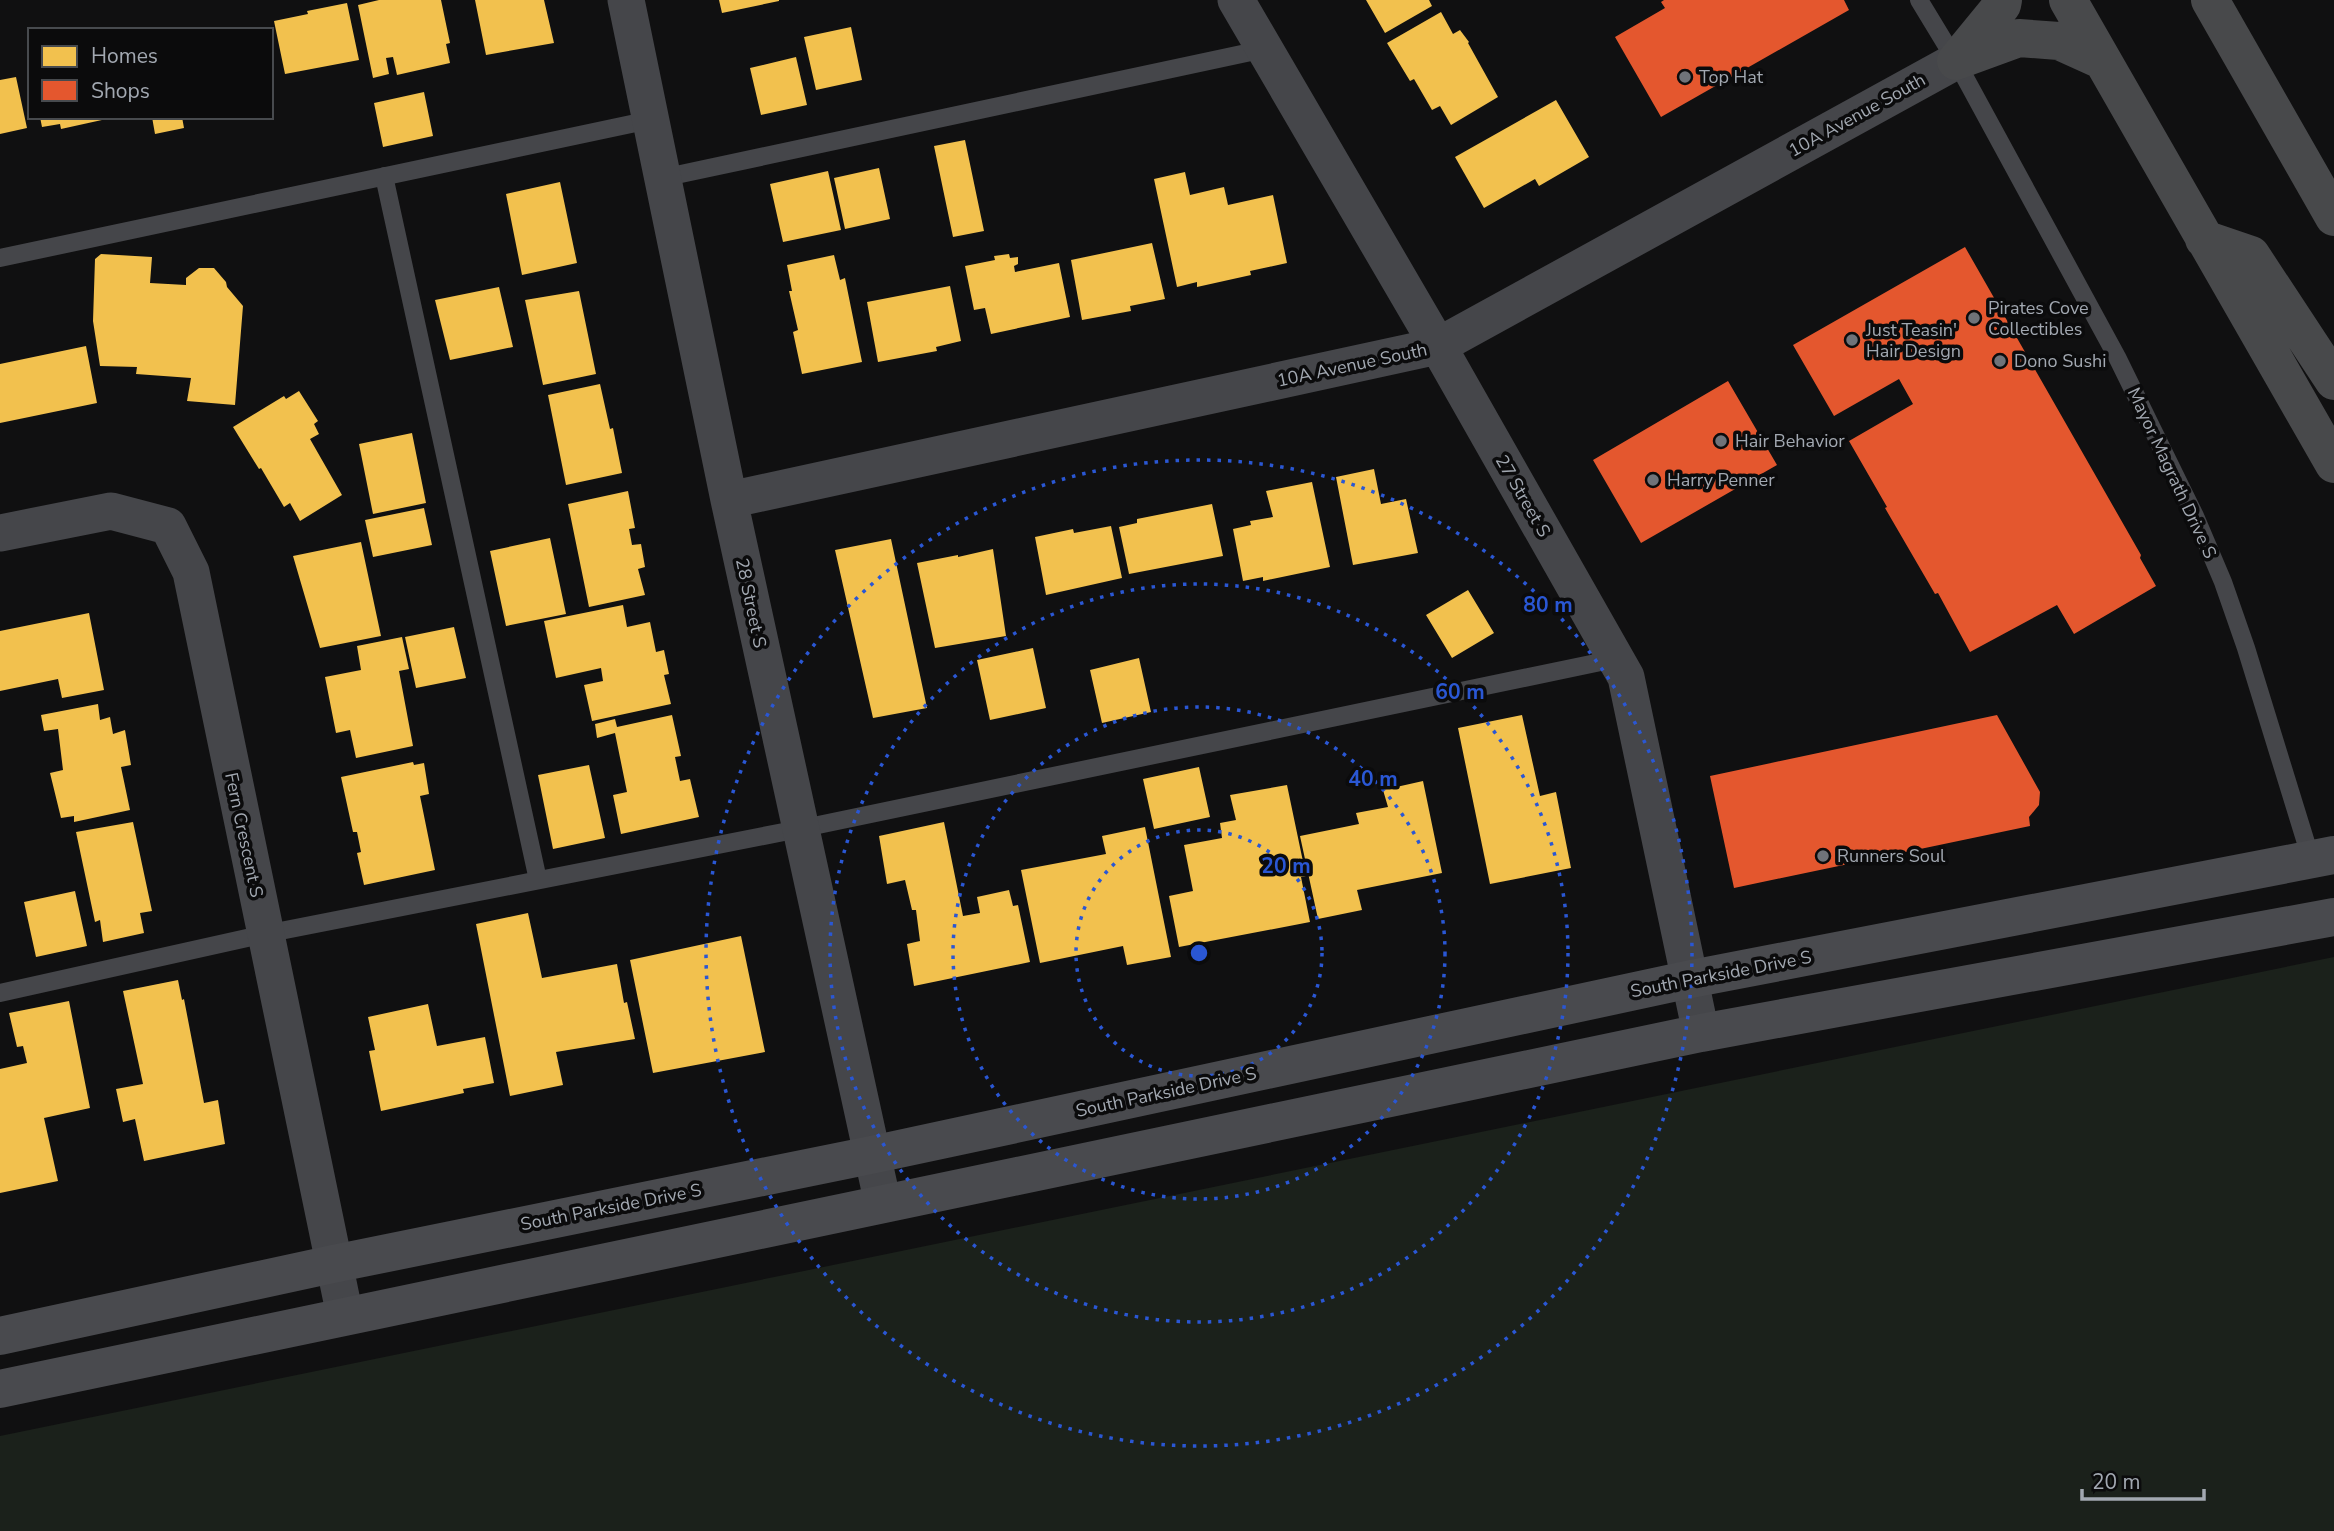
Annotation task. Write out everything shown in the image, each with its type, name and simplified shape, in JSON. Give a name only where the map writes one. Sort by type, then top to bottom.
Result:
[{"type":"main road","points":[[1956,61],[2002,5],[2003,0]]},
{"type":"main road","points":[[2068,0],[2334,464]]},
{"type":"main road","points":[[2210,0],[2334,217]]},
{"type":"main road","points":[[1956,61],[2019,38],[2059,41],[2101,60]]},
{"type":"main road","points":[[2204,239],[2251,255],[2334,381]]},
{"type":"main road","name":"South Parkside Drive S","points":[[0,1336],[333,1264],[871,1155],[1691,979],[2323,857]]},
{"type":"main road","points":[[0,1389],[1701,1033],[2334,917]]},
{"type":"street","name":"28 Street S","points":[[626,0],[799,829],[883,1204]]},
{"type":"street","name":"27 Street S","points":[[1236,0],[1438,346],[1626,677],[1701,1033]]},
{"type":"street","name":"10A Avenue South","points":[[729,500],[1438,346],[1956,61]]},
{"type":"street","name":"Fern Crescent S","points":[[0,533],[111,511],[168,526],[191,572],[345,1316]]},
{"type":"lane","name":"Mayor Magrath Drive S","points":[[1919,0],[1956,61],[2117,357],[2194,516],[2223,582],[2323,857]]},
{"type":"lane","points":[[662,178],[1265,49]]},
{"type":"lane","points":[[0,258],[650,120]]},
{"type":"lane","points":[[384,176],[538,880]]},
{"type":"lane","points":[[0,993],[265,934],[799,829],[1615,659]]},
{"type":"shaded area","points":[[2334,957],[2334,1531],[0,1531],[0,1436]]},
{"type":"building: Homes","points":[[379,0],[441,0],[450,43],[446,44],[450,63],[397,75],[393,57],[386,58],[389,74],[373,78],[358,5]]},
{"type":"building: Homes","points":[[475,0],[544,0],[554,43],[486,55]]},
{"type":"building: Homes","points":[[719,0],[779,0],[779,1],[722,13]]},
{"type":"building: Homes","points":[[1366,0],[1429,0],[1432,6],[1385,33]]},
{"type":"building: Homes","points":[[347,3],[359,60],[285,74],[274,21]]},
{"type":"building: Homes","points":[[1441,12],[1453,34],[1460,30],[1469,42],[1498,97],[1451,125],[1440,106],[1432,110],[1414,79],[1410,81],[1387,43]]},
{"type":"building: Homes","points":[[851,27],[862,80],[816,90],[804,37]]},
{"type":"building: Homes","points":[[796,57],[807,105],[761,115],[750,68]]},
{"type":"building: Homes","points":[[16,77],[27,128],[0,134],[0,80]]},
{"type":"building: Homes","points":[[424,92],[433,136],[383,147],[374,103]]},
{"type":"building: Homes","points":[[1556,100],[1589,157],[1539,186],[1535,179],[1484,208],[1455,157]]},
{"type":"building: Homes","points":[[40,119],[106,119],[61,129],[60,124],[42,127]]},
{"type":"building: Homes","points":[[152,119],[182,119],[184,128],[155,134]]},
{"type":"building: Homes","points":[[965,140],[984,231],[953,237],[934,146]]},
{"type":"building: Homes","points":[[879,168],[890,219],[845,229],[834,178]]},
{"type":"building: Homes","points":[[828,171],[841,230],[783,242],[770,184]]},
{"type":"building: Homes","points":[[1185,172],[1190,195],[1224,187],[1228,205],[1273,195],[1287,263],[1250,271],[1251,275],[1197,287],[1197,282],[1177,287],[1154,179]]},
{"type":"building: Homes","points":[[560,182],[577,263],[522,275],[506,194]]},
{"type":"building: Homes","points":[[1152,243],[1165,299],[1130,306],[1131,311],[1082,320],[1071,260]]},
{"type":"building: Homes","points":[[101,254],[152,257],[150,283],[186,285],[186,278],[199,268],[214,268],[243,306],[235,405],[187,401],[191,378],[136,374],[137,367],[100,366],[93,321],[95,259]]},
{"type":"building: Homes","points":[[1009,254],[1010,258],[1018,257],[1018,264],[1014,266],[1015,272],[1059,263],[1070,317],[991,334],[985,308],[974,310],[965,266],[995,260],[994,256]]},
{"type":"building: Homes","points":[[834,255],[840,280],[845,278],[862,362],[802,374],[793,332],[798,330],[789,291],[792,291],[787,265]]},
{"type":"building: Homes","points":[[950,286],[961,341],[936,347],[937,351],[878,362],[867,302]]},
{"type":"building: Homes","points":[[499,287],[513,347],[450,360],[435,300]]},
{"type":"building: Homes","points":[[579,291],[596,374],[543,385],[525,300]]},
{"type":"building: Homes","points":[[86,346],[97,403],[0,423],[0,364]]},
{"type":"building: Homes","points":[[600,384],[622,473],[566,485],[548,395]]},
{"type":"building: Homes","points":[[299,391],[318,421],[314,424],[319,434],[310,439],[342,495],[300,521],[290,503],[284,507],[233,427],[284,396],[286,399]]},
{"type":"building: Homes","points":[[412,433],[426,503],[373,514],[359,444]]},
{"type":"building: Homes","points":[[1374,469],[1381,504],[1406,499],[1418,553],[1353,565],[1336,477]]},
{"type":"building: Homes","points":[[1312,482],[1330,567],[1263,581],[1263,577],[1243,581],[1233,529],[1251,525],[1250,521],[1273,517],[1266,491]]},
{"type":"building: Homes","points":[[628,491],[635,528],[629,529],[632,545],[641,544],[645,567],[638,569],[645,595],[589,607],[568,504]]},
{"type":"building: Homes","points":[[1212,504],[1223,556],[1129,574],[1119,527],[1137,523],[1137,519]]},
{"type":"building: Homes","points":[[424,508],[432,545],[373,557],[365,520]]},
{"type":"building: Homes","points":[[1111,526],[1122,578],[1046,595],[1035,537],[1073,529],[1074,533]]},
{"type":"building: Homes","points":[[550,538],[566,614],[506,626],[490,551]]},
{"type":"building: Homes","points":[[891,539],[927,708],[873,718],[835,550]]},
{"type":"building: Homes","points":[[361,542],[381,636],[320,648],[293,556]]},
{"type":"building: Homes","points":[[993,549],[1006,636],[935,648],[917,563]]},
{"type":"building: Homes","points":[[1468,590],[1494,633],[1452,658],[1426,615]]},
{"type":"building: Homes","points":[[623,605],[627,627],[650,622],[656,652],[664,650],[669,674],[664,675],[671,704],[592,721],[584,685],[603,681],[601,668],[556,678],[544,621]]},
{"type":"building: Homes","points":[[89,613],[104,690],[62,698],[58,679],[0,691],[0,631]]},
{"type":"building: Homes","points":[[454,627],[466,678],[416,688],[405,637]]},
{"type":"building: Homes","points":[[402,637],[409,669],[399,671],[413,746],[356,758],[350,730],[336,733],[325,677],[361,670],[357,646]]},
{"type":"building: Homes","points":[[1033,648],[1046,708],[990,720],[977,660]]},
{"type":"building: Homes","points":[[1139,658],[1151,712],[1102,723],[1090,670]]},
{"type":"building: Homes","points":[[98,704],[100,720],[110,717],[113,734],[125,730],[131,765],[121,767],[130,810],[74,822],[74,816],[61,818],[50,773],[63,770],[58,729],[44,731],[41,715]]},
{"type":"building: Homes","points":[[672,715],[681,756],[675,757],[680,781],[690,779],[699,817],[621,834],[613,795],[627,792],[615,733],[597,738],[595,724],[615,719],[617,727]]},
{"type":"building: Homes","points":[[1522,715],[1540,796],[1556,792],[1571,868],[1490,884],[1458,728]]},
{"type":"building: Homes","points":[[413,762],[414,765],[424,763],[429,794],[420,796],[435,870],[364,885],[357,853],[361,852],[357,832],[353,832],[341,777]]},
{"type":"building: Homes","points":[[589,765],[605,838],[553,849],[538,775]]},
{"type":"building: Homes","points":[[1199,767],[1210,817],[1154,829],[1143,779]]},
{"type":"building: Homes","points":[[1423,781],[1442,873],[1357,890],[1362,910],[1318,919],[1300,836],[1359,824],[1356,813],[1388,807],[1383,790]]},
{"type":"building: Homes","points":[[1287,785],[1306,876],[1301,877],[1310,922],[1179,947],[1169,896],[1193,891],[1184,845],[1222,838],[1220,823],[1236,820],[1230,795]]},
{"type":"building: Homes","points":[[133,822],[152,911],[140,913],[144,933],[103,942],[100,920],[95,922],[76,832]]},
{"type":"building: Homes","points":[[944,822],[963,916],[980,913],[977,897],[1009,890],[1013,906],[1018,905],[1030,962],[914,986],[907,944],[920,941],[916,910],[912,910],[905,880],[887,884],[879,836]]},
{"type":"building: Homes","points":[[1145,827],[1171,957],[1127,965],[1123,946],[1040,963],[1021,870],[1106,854],[1102,836]]},
{"type":"building: Homes","points":[[75,891],[87,946],[36,957],[24,902]]},
{"type":"building: Homes","points":[[528,913],[542,978],[617,964],[624,1003],[627,1002],[635,1039],[556,1052],[563,1085],[510,1096],[476,924]]},
{"type":"building: Homes","points":[[741,936],[765,1052],[653,1073],[630,960]]},
{"type":"building: Homes","points":[[178,980],[204,1103],[218,1100],[225,1144],[144,1161],[135,1119],[123,1122],[116,1089],[143,1084],[123,991]]},
{"type":"building: Homes","points":[[69,1001],[90,1108],[44,1118],[58,1181],[0,1193],[0,1069],[27,1063],[23,1046],[17,1047],[9,1013]]},
{"type":"building: Homes","points":[[428,1004],[437,1046],[485,1037],[494,1083],[463,1089],[464,1093],[381,1111],[369,1051],[375,1050],[368,1017]]},
{"type":"building: Shops","name":"Top Hat","points":[[1844,0],[1849,10],[1661,117],[1615,37],[1665,8],[1661,2]]},
{"type":"building: Shops","points":[[1965,247],[2141,555],[2140,558],[2156,586],[2074,634],[2057,605],[1970,652],[1938,593],[1935,594],[1885,508],[1887,507],[1849,441],[1913,404],[1899,379],[1834,416],[1793,345]]},
{"type":"building: Shops","points":[[1728,381],[1777,465],[1641,543],[1593,460]]},
{"type":"building: Shops","points":[[1997,715],[2040,792],[2039,805],[2029,817],[2030,826],[1734,888],[1710,776]]},
{"type":"place","name":"Top Hat","points":[[1685,77]]},
{"type":"place","name":"Pirates Cove Collectibles","points":[[1974,318]]},
{"type":"place","name":"Just Teasin' Hair Design","points":[[1852,340]]},
{"type":"place","name":"Dono Sushi","points":[[2000,361]]},
{"type":"place","name":"Hair Behavior","points":[[1721,441]]},
{"type":"place","name":"Harry Penner","points":[[1653,480]]},
{"type":"place","name":"Runners Soul","points":[[1823,856]]}]
